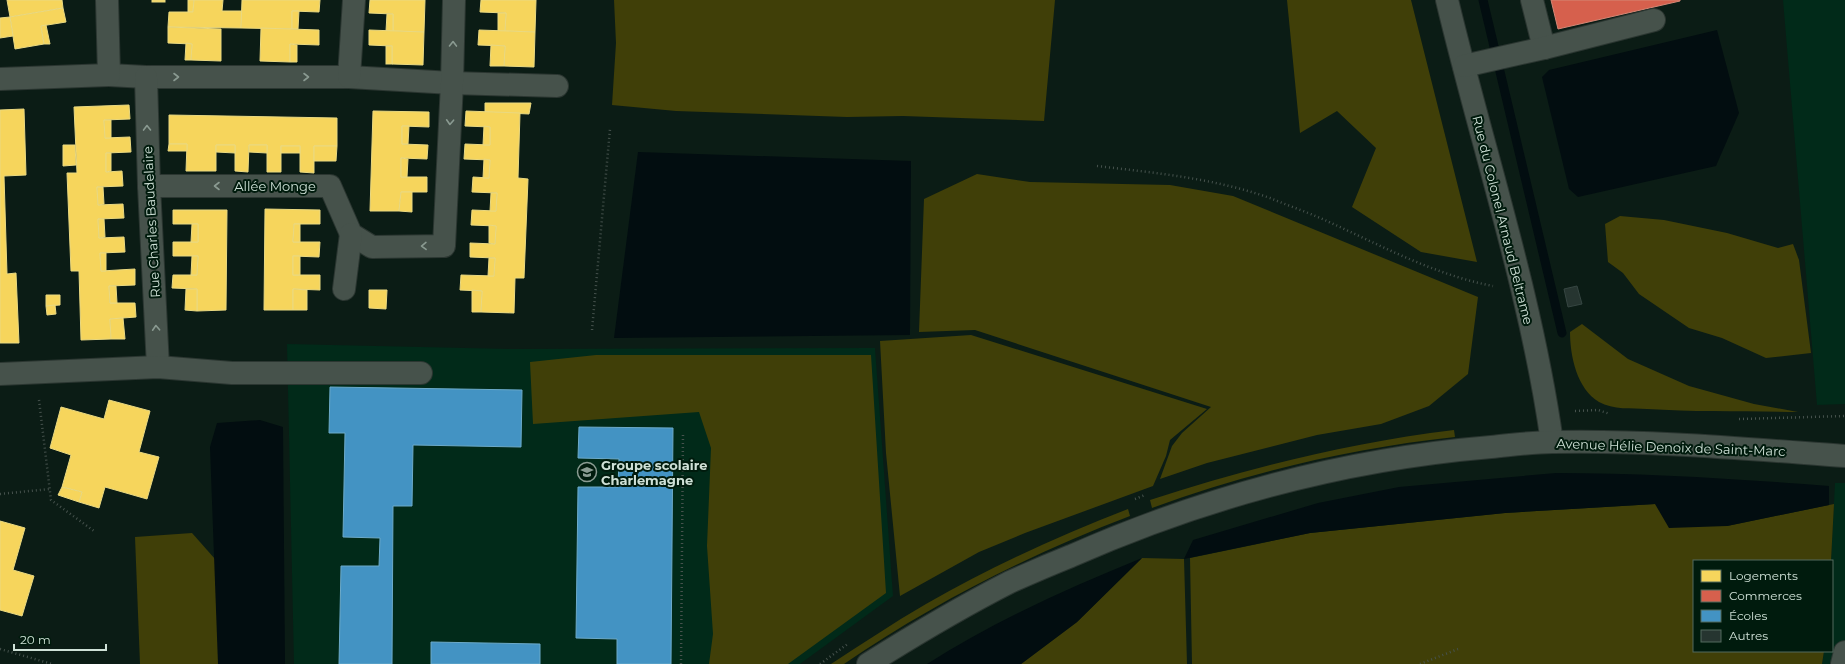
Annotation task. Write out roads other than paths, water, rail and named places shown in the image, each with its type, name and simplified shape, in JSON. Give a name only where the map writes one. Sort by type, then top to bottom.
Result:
[{"type":"street","points":[[107,0],[109,75]]},
{"type":"street","points":[[349,77],[354,0]]},
{"type":"street","points":[[344,289],[351,234],[372,247],[444,246],[452,83],[454,0]]},
{"type":"street","name":"Rue du Colonel Arnaud Beltrame","points":[[1447,0],[1508,230],[1546,398],[1552,442]]},
{"type":"street","points":[[1532,0],[1544,48]]},
{"type":"street","points":[[1464,66],[1544,48],[1654,20]]},
{"type":"street","points":[[0,79],[109,75],[146,77],[349,77],[452,83],[557,86]]},
{"type":"street","name":"Rue Charles Baudelaire","points":[[146,77],[149,186],[158,367]]},
{"type":"street","name":"Allée Monge","points":[[149,186],[330,186],[351,234]]},
{"type":"street","points":[[0,374],[158,367],[232,373],[421,373]]},
{"type":"street","name":"Avenue Hélie Denoix de Saint-Marc","points":[[868,664],[941,619],[1012,582],[1141,527],[1222,499],[1298,478],[1386,459],[1467,449],[1552,442],[1657,444],[1845,456]]},
{"type":"street","points":[[1842,664],[1845,652]]},
{"type":"waterway","points":[[1483,0],[1562,333]]},
{"type":"place","name":"Groupe scolaire Charlemagne","points":[[587,472]]}]
